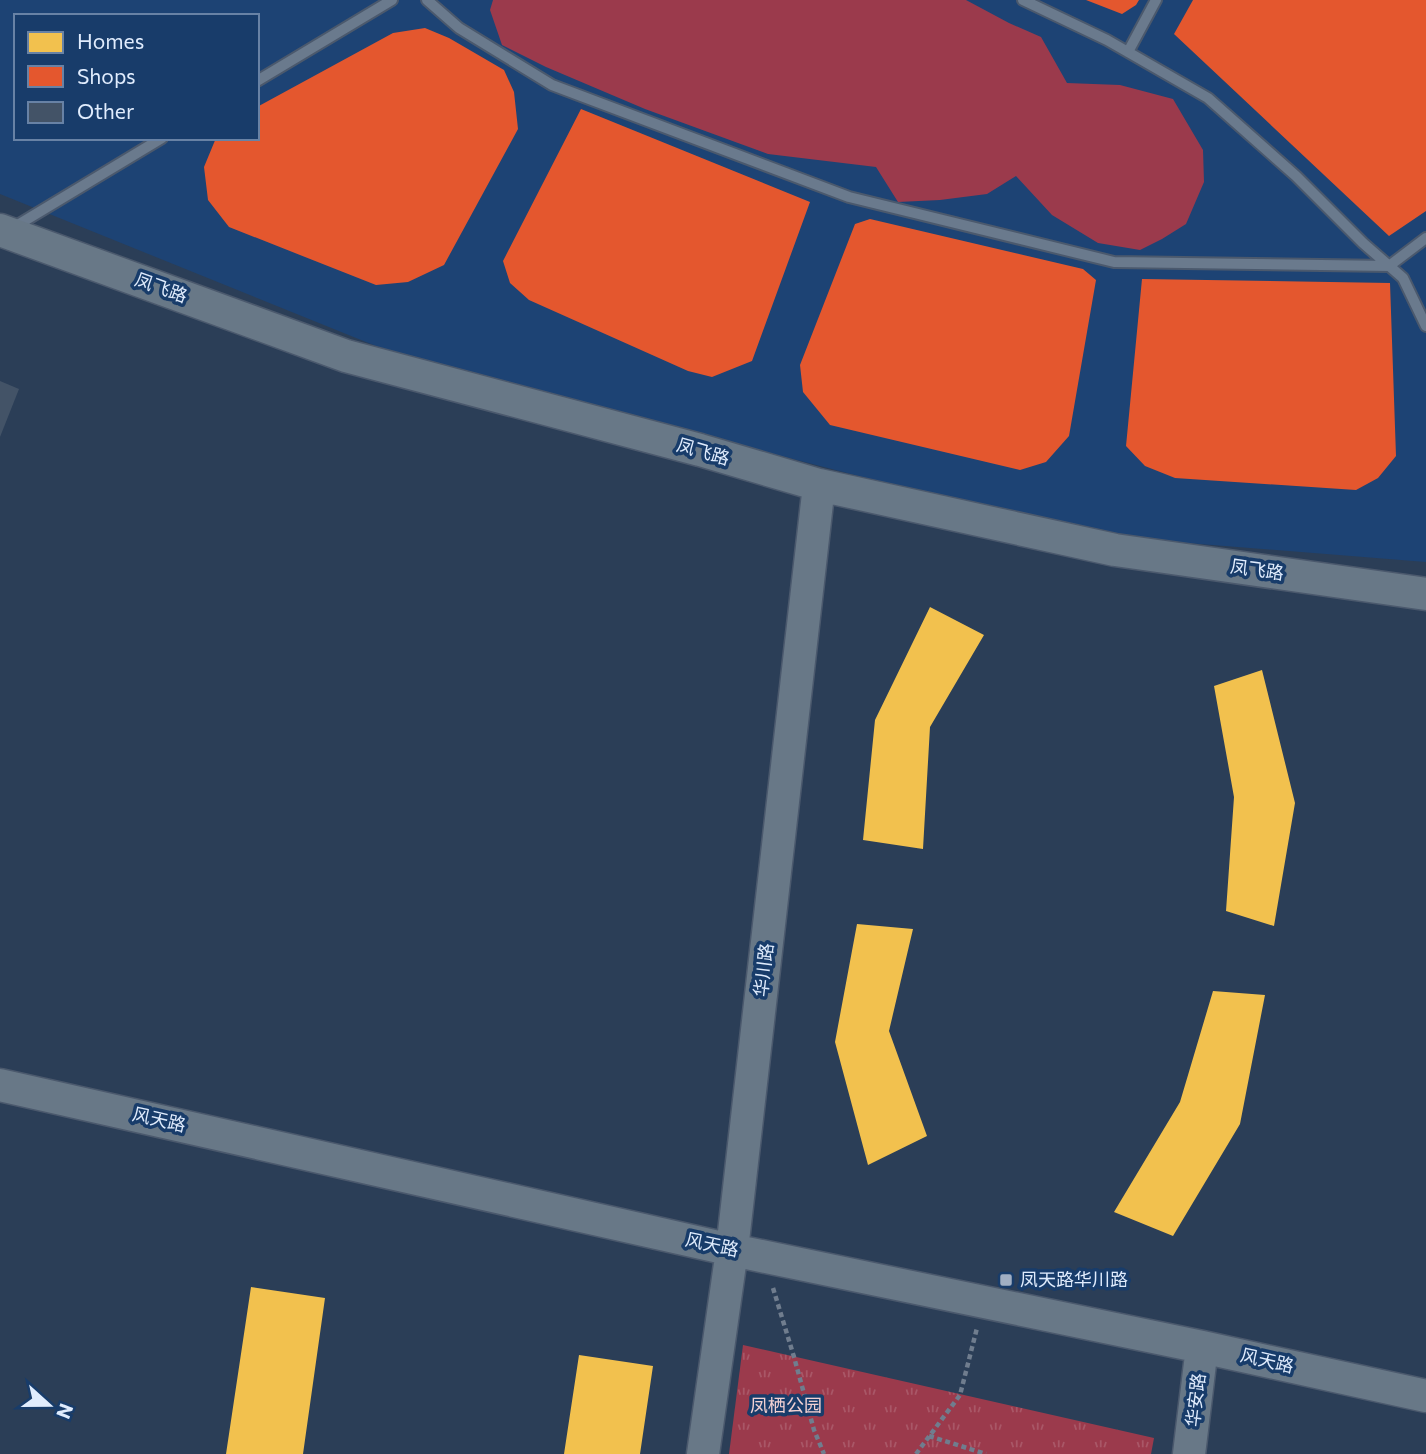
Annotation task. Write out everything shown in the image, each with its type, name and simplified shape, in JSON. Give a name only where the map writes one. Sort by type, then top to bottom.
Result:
[{"type":"street","name":"凤飞路","points":[[3,232],[346,355],[700,450],[819,485],[1115,550],[1426,594]]},
{"type":"street","name":"华川路","points":[[703,1454],[732,1250],[819,485]]},
{"type":"street","name":"风天路","points":[[0,1084],[732,1250],[1426,1396]]},
{"type":"street","name":"华安路","points":[[1189,1454],[1202,1347]]},
{"type":"lane","points":[[259,80],[392,0]]},
{"type":"lane","points":[[427,0],[459,28],[552,85],[849,197],[1114,262],[1389,266],[1426,238]]},
{"type":"lane","points":[[1023,0],[1107,40],[1208,98],[1296,176],[1403,278],[1426,326]]},
{"type":"lane","points":[[1128,52],[1156,0]]},
{"type":"lane","points":[[3,232],[159,140]]},
{"type":"path","points":[[763,1256],[814,1430],[824,1454]]},
{"type":"path","points":[[916,1454],[960,1395],[983,1301]]},
{"type":"path","points":[[929,1436],[986,1454]]},
{"type":"shaded area","points":[[0,0],[1426,0],[1426,562],[1087,535],[413,361],[0,194]]},
{"type":"green space","points":[[493,0],[966,0],[1041,37],[1067,83],[1120,85],[1173,99],[1203,150],[1204,182],[1186,224],[1140,250],[1098,243],[1052,215],[1016,176],[987,194],[898,202],[876,167],[768,154],[645,109],[546,67],[502,45],[490,10]]},
{"type":"green space","name":"凤栖公园","points":[[743,1345],[1154,1438],[1151,1454],[729,1454]]},
{"type":"building: Homes","points":[[930,607],[984,635],[930,727],[923,849],[863,840],[875,720]]},
{"type":"building: Homes","points":[[1262,670],[1295,803],[1274,926],[1226,911],[1234,797],[1214,686]]},
{"type":"building: Homes","points":[[857,924],[913,929],[889,1031],[927,1136],[868,1165],[835,1042]]},
{"type":"building: Homes","points":[[1213,991],[1265,995],[1240,1124],[1173,1236],[1114,1212],[1180,1102]]},
{"type":"building: Homes","points":[[251,1287],[325,1298],[303,1454],[226,1454]]},
{"type":"building: Homes","points":[[579,1355],[653,1366],[640,1454],[564,1454]]},
{"type":"building: Shops","points":[[1086,0],[1139,0],[1122,14]]},
{"type":"building: Shops","points":[[1193,0],[1426,0],[1426,211],[1389,236],[1174,34]]},
{"type":"building: Shops","points":[[425,28],[449,38],[504,70],[514,92],[518,129],[444,265],[408,282],[376,285],[229,227],[208,200],[204,167],[215,140],[259,140],[259,106],[393,33]]},
{"type":"building: Shops","points":[[581,109],[810,202],[752,361],[712,377],[688,371],[529,300],[510,283],[503,261]]},
{"type":"building: Shops","points":[[870,219],[1083,269],[1096,280],[1069,436],[1046,462],[1020,470],[830,425],[803,392],[800,365],[855,224]]},
{"type":"building: Shops","points":[[1142,279],[1390,283],[1396,456],[1378,478],[1356,490],[1175,478],[1145,466],[1126,446]]},
{"type":"building: Other","points":[[0,381],[19,389],[0,437]]},
{"type":"place","name":"凤天路华川路","points":[[1006,1280]]}]
